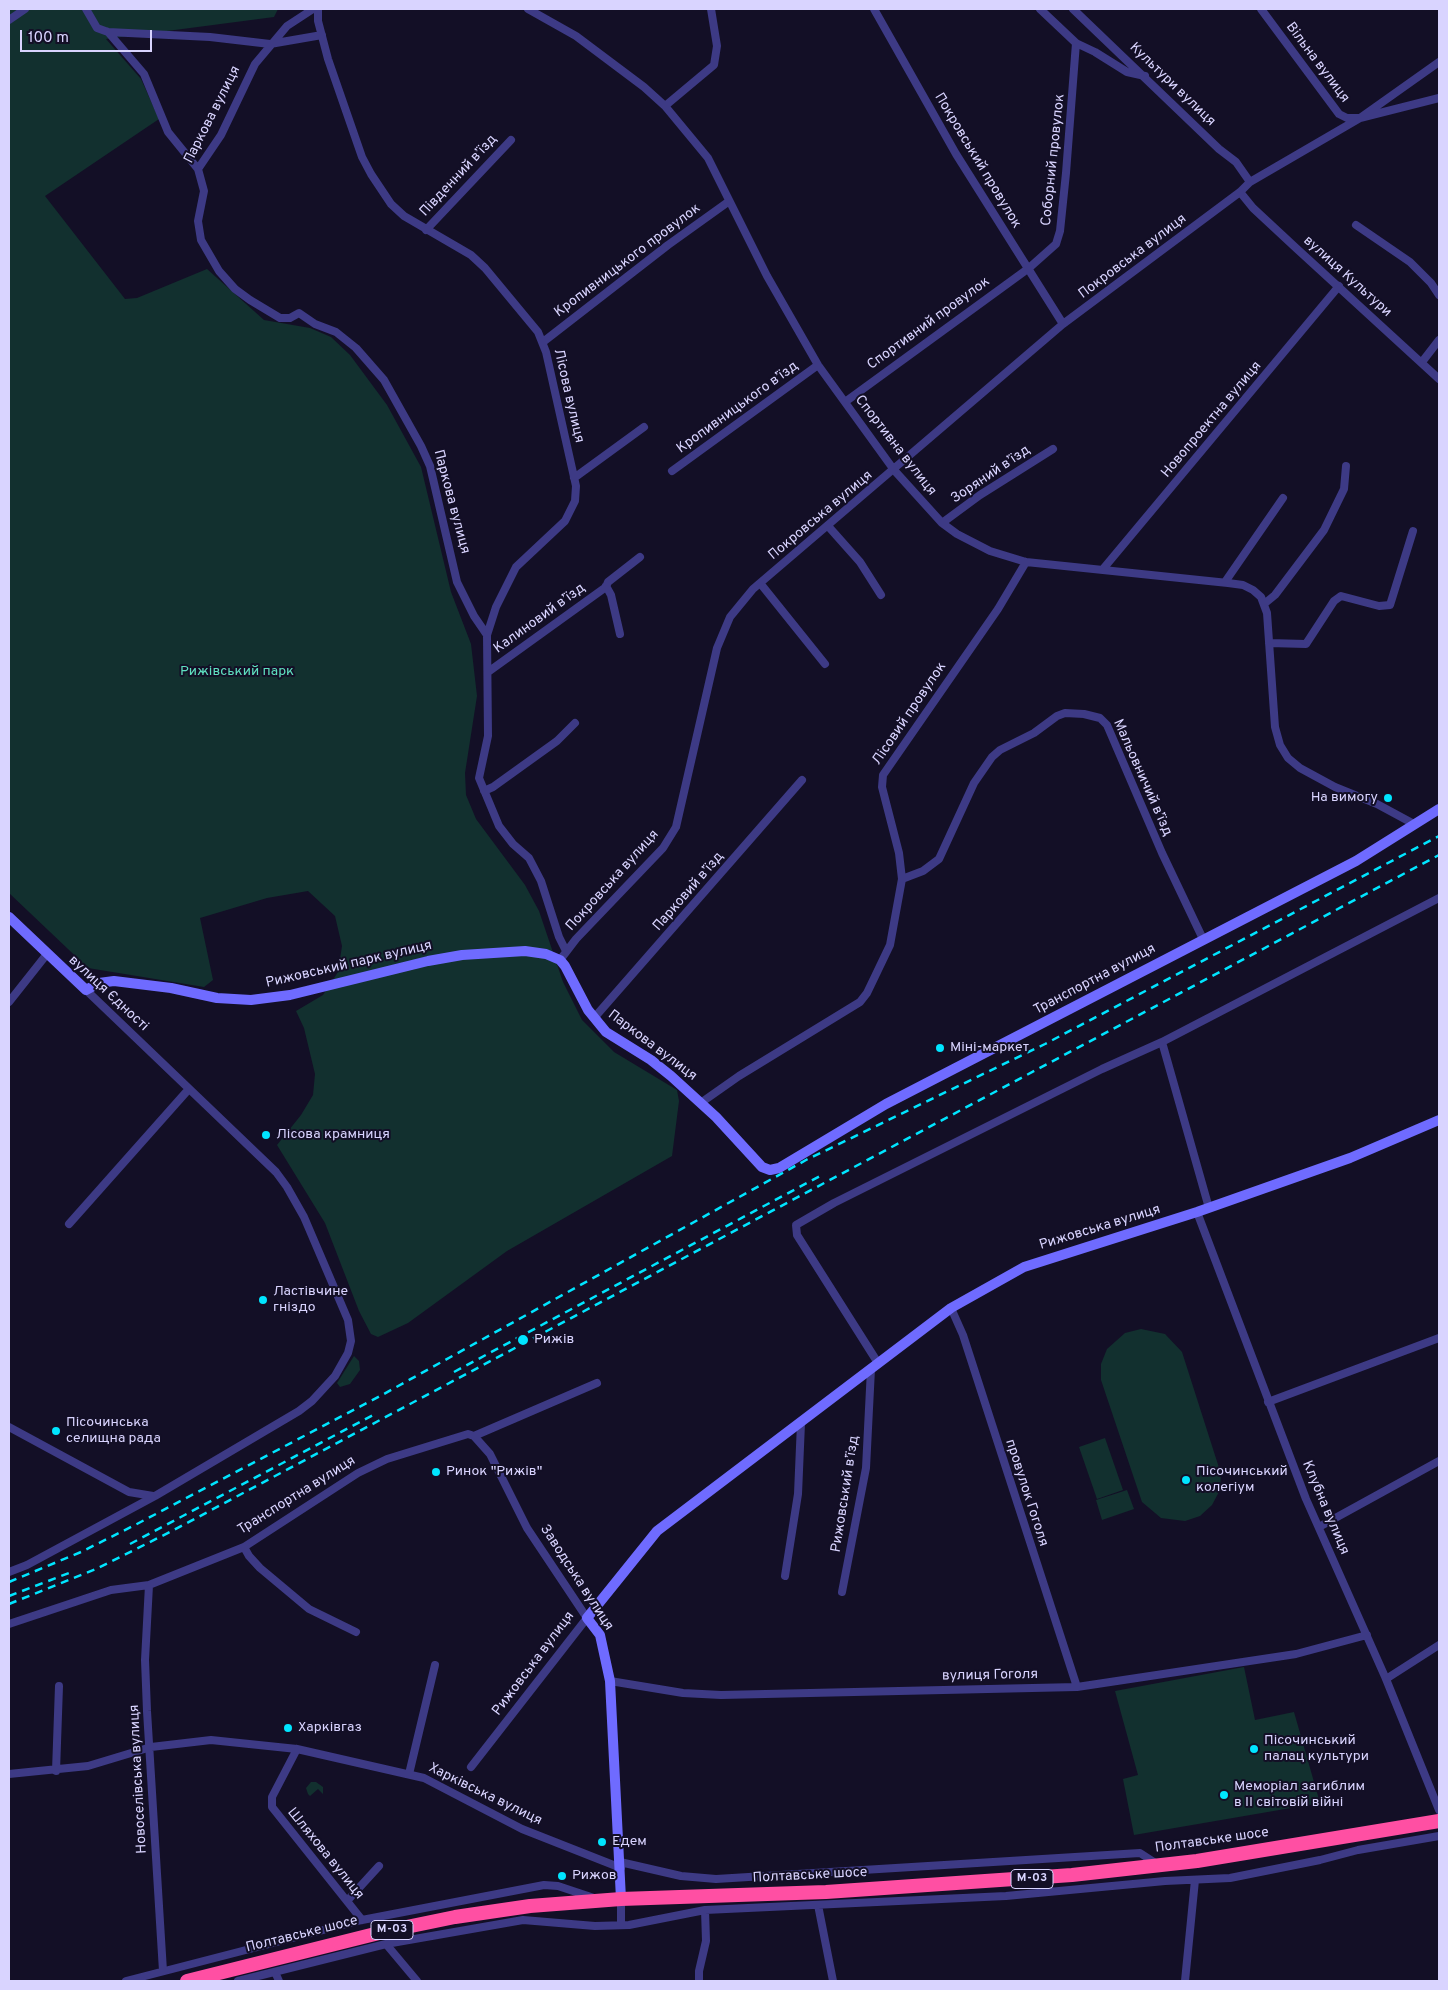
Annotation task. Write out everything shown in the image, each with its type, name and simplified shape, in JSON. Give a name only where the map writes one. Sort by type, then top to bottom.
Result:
[{"type":"highway","name":"Полтавське шосе","points":[[187,1981],[319,1946],[455,1917],[530,1906],[620,1899],[713,1897],[970,1884],[1159,1866],[1439,1821]]},
{"type":"street","points":[[9,20],[25,9]]},
{"type":"street","points":[[86,9],[98,28],[108,32],[210,38],[270,44],[322,35]]},
{"type":"street","name":"Паркова вулиця","points":[[313,9],[287,26],[255,64],[221,135],[198,169],[204,191],[198,221],[201,240],[219,270],[235,289],[277,317],[286,319],[299,313],[315,324],[336,332],[356,348],[384,380],[430,466],[457,582],[474,616],[487,635]]},
{"type":"street","name":"Лісова вулиця","points":[[318,9],[318,21],[350,124],[370,174],[397,210],[426,230],[471,255],[485,268],[538,332],[543,342],[574,478],[575,501],[570,515],[516,567],[496,607],[487,635]]},
{"type":"street","name":"Спортивна вулиця","points":[[528,9],[576,36],[644,87],[665,106],[708,158],[728,202],[767,276],[818,365],[894,470],[942,523],[973,544],[1026,562],[1243,585],[1253,590],[1264,604]]},
{"type":"street","points":[[665,106],[714,65],[717,46],[711,9]]},
{"type":"street","name":"Покровський провулок","points":[[874,9],[956,154],[1063,324]]},
{"type":"street","points":[[1040,9],[1076,43],[1096,52],[1127,72],[1145,76]]},
{"type":"street","name":"Культури вулиця","points":[[1073,9],[1219,149],[1236,162],[1250,182]]},
{"type":"street","name":"Вільна вулиця","points":[[1261,9],[1339,114],[1348,118],[1360,118]]},
{"type":"street","points":[[108,32],[144,74],[168,132],[198,169]]},
{"type":"street","name":"Соборний провулок","points":[[1029,268],[1052,249],[1060,234],[1073,97],[1076,43]]},
{"type":"street","points":[[1360,118],[1439,62]]},
{"type":"street","points":[[1360,118],[1439,98]]},
{"type":"street","name":"Покровська вулиця","points":[[560,960],[566,951],[663,848],[676,827],[716,648],[730,617],[760,584],[1063,324],[1240,192],[1250,182],[1360,118]]},
{"type":"street","name":"Південний в’їзд","points":[[426,230],[511,140]]},
{"type":"street","name":"вулиця Культури","points":[[1240,192],[1253,208],[1439,379]]},
{"type":"street","name":"Кропивницького провулок","points":[[543,342],[608,294],[668,245],[728,202]]},
{"type":"street","points":[[1356,225],[1410,262],[1431,283],[1439,295]]},
{"type":"street","name":"Спортивний провулок","points":[[845,402],[1029,268]]},
{"type":"street","name":"Новопроектна вулиця","points":[[1103,569],[1339,286]]},
{"type":"street","points":[[1422,362],[1439,340]]},
{"type":"street","name":"Кропивницького в’їзд","points":[[672,471],[818,365]]},
{"type":"street","points":[[574,478],[644,427]]},
{"type":"street","name":"Зоряний в’їзд","points":[[942,523],[980,495],[1053,449]]},
{"type":"street","points":[[1346,466],[1344,489],[1324,530],[1276,595],[1264,604],[1267,613],[1270,644],[1275,727],[1280,746],[1288,758],[1300,768],[1335,787],[1377,804],[1414,824]]},
{"type":"street","points":[[1225,582],[1283,498]]},
{"type":"street","points":[[828,526],[860,562],[881,595]]},
{"type":"street","points":[[1270,644],[1306,644],[1334,601],[1341,596],[1379,606],[1390,605],[1413,531]]},
{"type":"street","name":"Калиновий в’їзд","points":[[488,672],[606,586],[608,582],[640,557]]},
{"type":"street","name":"Лісовий провулок","points":[[702,1102],[739,1076],[860,1002],[875,981],[890,945],[902,879],[899,853],[882,787],[883,775],[998,609],[1026,562]]},
{"type":"street","points":[[760,584],[825,664]]},
{"type":"street","name":"Калиновий в’їзд","points":[[606,586],[611,595],[620,634]]},
{"type":"street","points":[[487,635],[488,736],[480,778],[500,826],[513,844],[529,858],[541,882],[566,951]]},
{"type":"street","name":"Мальовничий в’їзд","points":[[902,879],[923,871],[940,859],[974,783],[992,757],[1000,750],[1034,733],[1057,716],[1065,713],[1084,714],[1100,718],[1108,725],[1162,853],[1203,939]]},
{"type":"street","points":[[484,791],[493,787],[557,740],[575,723]]},
{"type":"street","name":"Парковий в’їзд","points":[[594,1018],[802,780]]},
{"type":"street","name":"Транспортна вулиця","points":[[762,1167],[770,1170],[778,1168],[886,1104],[1356,861],[1439,809]]},
{"type":"street","points":[[874,1366],[797,1235],[796,1225],[834,1203],[1075,1082],[1162,1042],[1439,898]]},
{"type":"street","name":"вулиця Єдності","points":[[9,917],[276,1172],[304,1217],[348,1320],[351,1334],[348,1353],[339,1368],[312,1401],[300,1412],[155,1496]]},
{"type":"street","name":"Рижовський парк вулиця","points":[[86,990],[99,984],[131,982],[217,998],[251,1000],[290,995],[428,961],[462,955],[536,951],[560,960]]},
{"type":"street","points":[[9,1002],[47,954]]},
{"type":"street","name":"Паркова вулиця","points":[[560,960],[571,974],[594,1018],[606,1032],[651,1060],[702,1102],[762,1167]]},
{"type":"street","points":[[1162,1042],[1209,1208]]},
{"type":"street","points":[[69,1224],[188,1090]]},
{"type":"street","name":"Рижовська вулиця","points":[[471,1767],[586,1618],[657,1530],[951,1308],[1024,1266],[1209,1208],[1350,1158],[1439,1120]]},
{"type":"street","name":"Клубна вулиця","points":[[1197,1212],[1306,1499],[1386,1679],[1439,1810]]},
{"type":"street","name":"провулок Гоголя","points":[[951,1308],[963,1335],[1077,1687]]},
{"type":"street","points":[[1268,1402],[1439,1338]]},
{"type":"street","name":"Рижовський в’їзд","points":[[842,1592],[866,1468],[874,1366]]},
{"type":"street","name":"Транспортна вулиця","points":[[9,1624],[110,1590],[149,1585],[244,1547],[358,1473],[387,1459],[468,1434],[474,1436],[597,1383]]},
{"type":"street","points":[[785,1576],[798,1494],[801,1423]]},
{"type":"street","points":[[9,1427],[129,1492],[155,1496]]},
{"type":"street","name":"Заводська вулиця","points":[[474,1436],[490,1454],[527,1528],[586,1618],[600,1635],[610,1681],[620,1865],[620,1899]]},
{"type":"street","points":[[1319,1526],[1439,1461]]},
{"type":"street","points":[[9,1572],[27,1565],[155,1496]]},
{"type":"street","points":[[244,1547],[260,1568],[309,1609],[356,1632]]},
{"type":"street","name":"Новоселівська вулиця","points":[[149,1585],[145,1660],[163,1971]]},
{"type":"street","name":"вулиця Гоголя","points":[[610,1681],[683,1693],[722,1695],[1077,1687],[1108,1684],[1296,1654],[1367,1635]]},
{"type":"street","points":[[1386,1679],[1439,1645]]},
{"type":"street","points":[[409,1774],[435,1665]]},
{"type":"street","points":[[56,1771],[59,1686]]},
{"type":"street","name":"Харківська вулиця","points":[[9,1774],[56,1771],[88,1766],[151,1747],[211,1740],[298,1749],[424,1778],[522,1830],[620,1865],[682,1876],[716,1879],[1140,1853],[1159,1866]]},
{"type":"street","name":"Шляхова вулиця","points":[[298,1749],[272,1797],[271,1805],[362,1920]]},
{"type":"street","points":[[238,1981],[386,1944],[523,1920],[595,1926],[621,1925],[705,1910],[1006,1896],[1195,1880],[1248,1875],[1358,1850],[1439,1836]]},
{"type":"street","points":[[347,1901],[379,1866]]},
{"type":"street","points":[[1185,1981],[1195,1880]]},
{"type":"street","points":[[126,1981],[362,1920],[544,1885],[558,1886],[601,1900]]},
{"type":"street","points":[[620,1899],[621,1925]]},
{"type":"street","points":[[818,1905],[833,1981]]},
{"type":"street","points":[[699,1981],[699,1972],[706,1941],[705,1910]]},
{"type":"street","points":[[386,1944],[417,1981]]},
{"type":"street","points":[[274,1972],[279,1981]]},
{"type":"green space","name":"Рижівський парк","points":[[9,9],[278,9],[274,17],[106,39],[141,79],[159,119],[45,196],[125,299],[137,298],[207,269],[264,320],[310,328],[331,337],[350,355],[387,405],[421,467],[451,592],[471,644],[477,696],[465,773],[466,795],[476,819],[525,885],[539,911],[563,982],[582,1020],[614,1052],[677,1090],[679,1101],[672,1156],[507,1251],[408,1323],[378,1337],[371,1334],[359,1311],[325,1223],[277,1145],[301,1115],[313,1095],[315,1074],[304,1028],[296,1011],[323,995],[338,972],[342,946],[335,916],[308,891],[267,898],[200,918],[213,980],[204,987],[88,968],[9,893]]},
{"type":"green space","points":[[1141,1329],[1165,1334],[1182,1352],[1221,1474],[1220,1490],[1212,1505],[1200,1516],[1185,1521],[1161,1518],[1142,1502],[1101,1380],[1101,1364],[1107,1349],[1125,1333]]},
{"type":"green space","points":[[354,1356],[359,1361],[360,1370],[350,1384],[340,1387],[337,1383]]},
{"type":"green space","points":[[1105,1438],[1123,1490],[1097,1499],[1079,1447]]},
{"type":"green space","points":[[1127,1490],[1134,1509],[1102,1520],[1096,1500]]},
{"type":"green space","points":[[1244,1667],[1255,1720],[1294,1712],[1320,1803],[1134,1835],[1123,1779],[1138,1775],[1115,1691]]},
{"type":"green space","points":[[311,1782],[316,1782],[323,1787],[323,1794],[318,1789],[310,1796],[308,1794],[306,1788]]},
{"type":"railway","points":[[9,1582],[81,1552],[135,1525],[382,1395],[806,1160],[1045,1044],[1439,836]]},
{"type":"railway","points":[[9,1604],[96,1569],[172,1531],[1439,855]]},
{"type":"railway","points":[[454,1372],[820,1176]]},
{"type":"railway","points":[[130,1544],[375,1414]]},
{"type":"railway","points":[[9,1596],[69,1573]]},
{"type":"place","name":"На вимогу","points":[[1388,798]]},
{"type":"place","name":"Міні-маркет","points":[[940,1048]]},
{"type":"place","name":"Лісова крамниця","points":[[266,1135]]},
{"type":"place","name":"Ластівчине гніздо","points":[[263,1300]]},
{"type":"place","name":"Рижів","points":[[523,1340]]},
{"type":"place","name":"Пісочинська селищна рада","points":[[56,1431]]},
{"type":"place","name":"Ринок \"Рижів\"","points":[[436,1472]]},
{"type":"place","name":"Пісочинський колегіум","points":[[1186,1480]]},
{"type":"place","name":"Харківгаз","points":[[288,1728]]},
{"type":"place","name":"Пісочинський палац культури","points":[[1254,1749]]},
{"type":"place","name":"Меморіал загиблим в II світовій війні","points":[[1224,1795]]},
{"type":"place","name":"Едем","points":[[602,1842]]},
{"type":"place","name":"Рижов","points":[[562,1876]]}]
